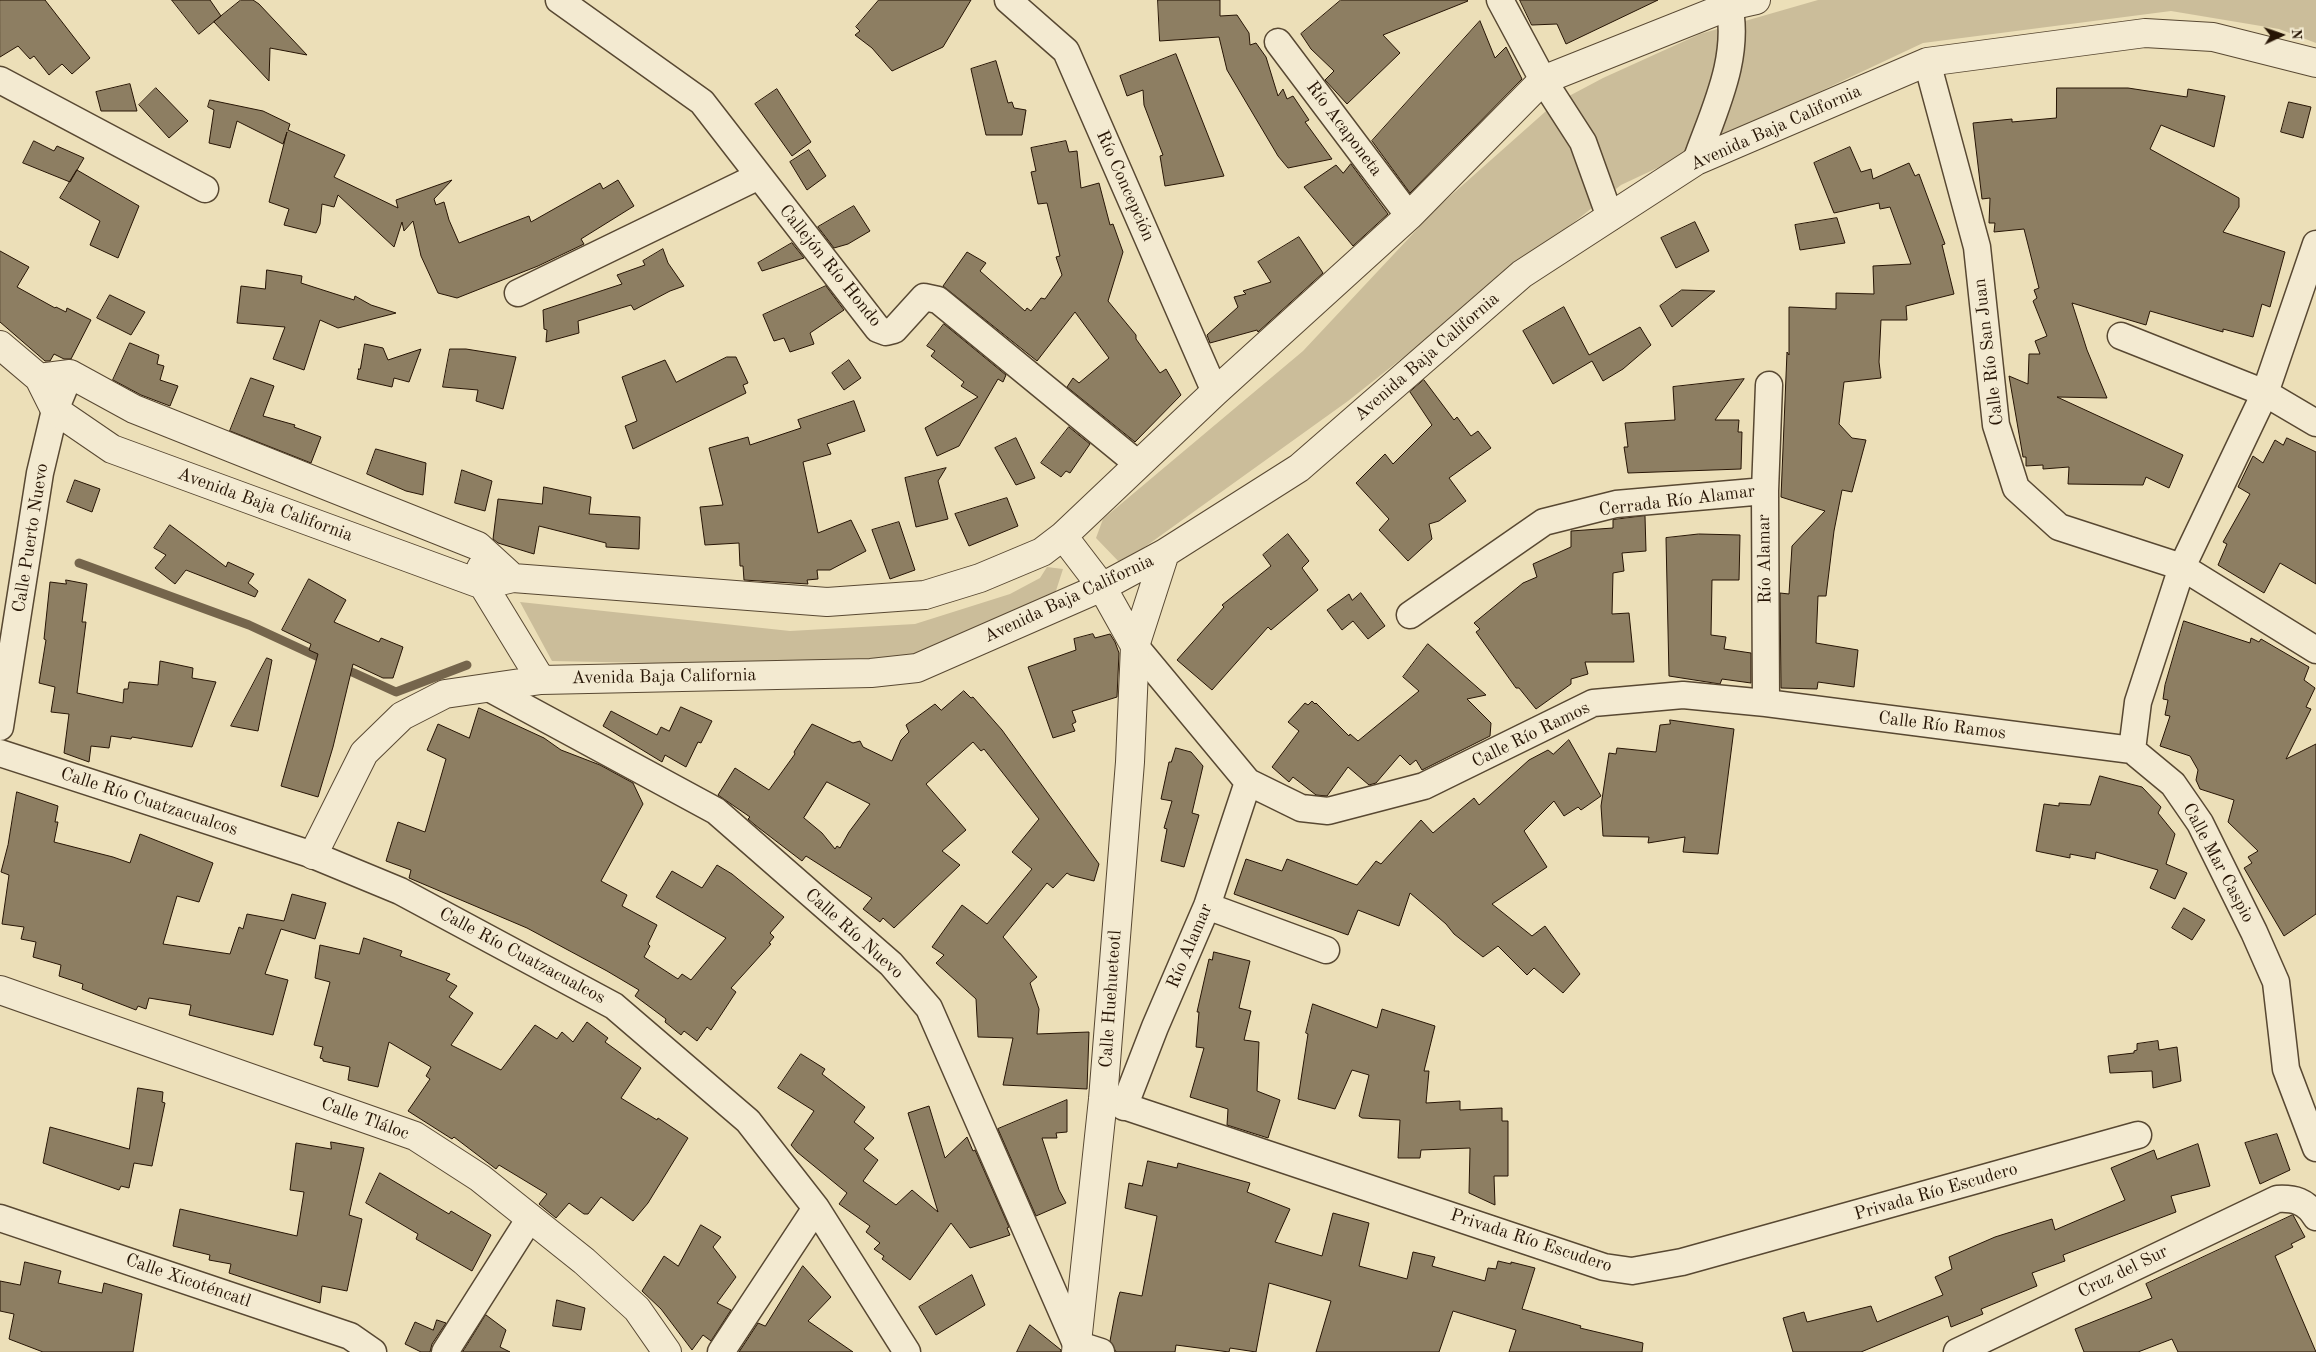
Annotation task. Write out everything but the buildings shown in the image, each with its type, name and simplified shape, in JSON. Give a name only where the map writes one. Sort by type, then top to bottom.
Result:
[{"type":"street","name":"Callejón Río Hondo","points":[[559,0],[702,102],[878,328],[886,332],[894,330],[924,297],[938,300],[1138,464]]},
{"type":"street","name":"Río Concepción","points":[[1008,0],[1066,50],[1215,392]]},
{"type":"street","points":[[1500,0],[1543,80],[1583,142],[1610,217]]},
{"type":"street","points":[[483,585],[513,578],[826,602],[925,595],[980,578],[1042,552],[1063,536],[1215,392],[1409,216],[1543,80],[1729,3],[1756,0]]},
{"type":"street","points":[[1696,161],[1726,75],[1733,39],[1729,3]]},
{"type":"street","name":"Avenida Baja California","points":[[313,855],[364,753],[402,716],[445,694],[541,680],[871,673],[917,668],[1102,587],[1165,553],[1299,468],[1522,274],[1696,161],[1927,62],[2145,33],[2213,37],[2316,63]]},
{"type":"street","name":"Río Acaponeta","points":[[1278,42],[1409,216]]},
{"type":"street","name":"Calle Río San Juan","points":[[1927,62],[1976,247],[1996,425],[2016,488],[2059,527],[2182,567],[2316,650]]},
{"type":"street","points":[[0,80],[205,189]]},
{"type":"street","points":[[518,293],[759,176]]},
{"type":"street","points":[[2132,750],[2138,702],[2182,567],[2265,393],[2316,244]]},
{"type":"street","points":[[2121,336],[2265,393],[2316,423]]},
{"type":"street","points":[[0,345],[39,378],[55,410]]},
{"type":"street","points":[[39,378],[70,374],[134,410],[478,546],[513,578]]},
{"type":"street","name":"Calle Puerto Nuevo","points":[[0,727],[40,473],[55,410],[70,374]]},
{"type":"street","name":"Río Alamar","points":[[1766,703],[1764,491],[1769,385]]},
{"type":"street","name":"Avenida Baja California","points":[[55,410],[112,450],[483,585]]},
{"type":"street","name":"Cerrada Río Alamar","points":[[1410,615],[1544,522],[1616,504],[1764,491]]},
{"type":"street","name":"Calle Río Ramos","points":[[1063,536],[1102,587],[1135,646],[1248,782],[1301,808],[1328,811],[1424,786],[1594,703],[1683,695],[1766,703],[2132,750]]},
{"type":"street","points":[[478,546],[483,585],[541,680]]},
{"type":"street","name":"Calle Huehueteotl","points":[[1084,1350],[1114,1103],[1135,646],[1165,553]]},
{"type":"street","name":"Calle Río Nuevo","points":[[489,688],[716,811],[891,964],[929,1008],[1084,1350]]},
{"type":"street","name":"Calle Mar Caspio","points":[[2132,750],[2173,784],[2200,823],[2254,932],[2276,982],[2286,1069],[2316,1148]]},
{"type":"street","name":"Calle Río Cuatzacualcos","points":[[0,753],[313,855],[400,891],[614,1006],[748,1121],[816,1208],[907,1352]]},
{"type":"street","name":"Río Alamar","points":[[1114,1103],[1155,1027],[1207,906],[1248,782]]},
{"type":"street","points":[[1207,906],[1326,950]]},
{"type":"street","name":"Calle Tláloc","points":[[0,990],[415,1136],[480,1178],[584,1261],[637,1310],[667,1352]]},
{"type":"street","name":"Privada Río Escudero","points":[[1114,1103],[1604,1267],[1632,1271],[1682,1262],[2138,1135]]},
{"type":"street","name":"Cruz del Sur","points":[[1957,1352],[2277,1199],[2291,1198],[2302,1202],[2316,1216]]},
{"type":"street","points":[[721,1352],[816,1208]]},
{"type":"street","name":"Calle Xicoténcatl","points":[[0,1218],[350,1336],[373,1352]]},
{"type":"street","points":[[444,1352],[530,1218]]},
{"type":"shaded area","points":[[1818,0],[2316,0],[2316,43],[2279,29],[2171,11],[1923,43],[1621,185],[1348,401],[1121,564],[1096,538],[1103,519],[1303,351],[1438,207],[1554,104],[1603,78],[1700,34]]},
{"type":"shaded area","points":[[1047,567],[1063,569],[1053,600],[907,663],[804,666],[552,661],[520,602],[790,631],[915,624],[1010,594],[1040,578]]},
{"type":"waterway","points":[[79,563],[249,625],[327,661]]},
{"type":"waterway","points":[[341,667],[396,692],[467,665]]}]
